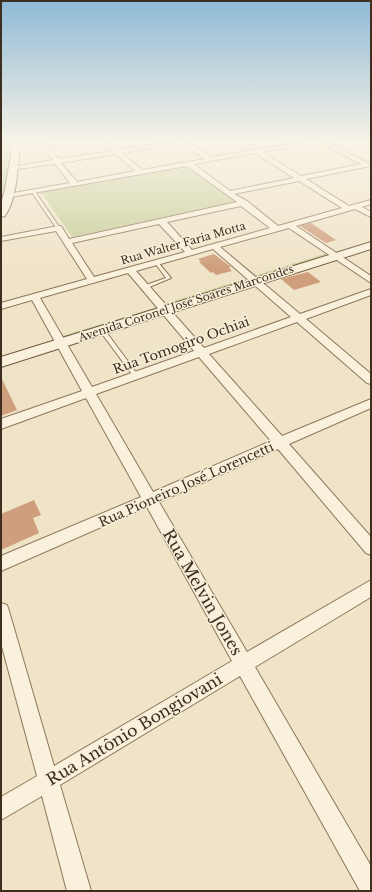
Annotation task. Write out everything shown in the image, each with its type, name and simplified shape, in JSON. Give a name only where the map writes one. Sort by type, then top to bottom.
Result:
[{"type":"main road","points":[[1,214],[6,207],[10,185]]},
{"type":"main road","name":"Avenida Coronel José Soares Marcondes","points":[[1,362],[58,339],[332,253],[371,238]]},
{"type":"main road","name":"Avenida Coronel José Soares Marcondes","points":[[332,253],[371,245]]},
{"type":"main road","name":"Avenida Coronel José Soares Marcondes","points":[[1,352],[102,330],[162,307]]},
{"type":"street","points":[[8,196],[71,185]]},
{"type":"street","points":[[218,185],[277,229]]},
{"type":"street","points":[[229,193],[269,185]]},
{"type":"street","points":[[312,185],[353,208],[371,215]]},
{"type":"street","name":"Rua Walter Faria Motta","points":[[1,306],[371,202]]},
{"type":"street","points":[[67,242],[244,203]]},
{"type":"street","points":[[161,221],[191,253]]},
{"type":"street","points":[[290,225],[371,280]]},
{"type":"street","points":[[1,239],[58,228],[92,280]]},
{"type":"street","points":[[214,246],[371,380]]},
{"type":"street","points":[[130,270],[371,548]]},
{"type":"street","name":"Rua Tomogiro Ochiai","points":[[1,424],[371,292]]},
{"type":"street","name":"Rua Melvin Jones","points":[[34,296],[371,888]]},
{"type":"street","name":"Rua Pioneiro José Lorencetti","points":[[1,564],[371,403]]},
{"type":"street","name":"Rua Antônio Bongiovani","points":[[1,809],[371,588]]},
{"type":"street","points":[[1,611],[79,891]]},
{"type":"lane","points":[[33,191],[58,228]]},
{"type":"lane","points":[[145,287],[169,278],[156,262]]},
{"type":"lane","points":[[102,330],[136,376]]},
{"type":"green space","points":[[1,185],[7,185],[5,196],[1,207]]},
{"type":"green space","points":[[83,185],[212,185],[235,202],[72,237],[41,192]]},
{"type":"green space","points":[[328,253],[331,255],[256,278],[254,276]]},
{"type":"green space","points":[[248,278],[250,280],[166,307],[164,304]]},
{"type":"green space","points":[[157,307],[159,309],[63,339],[62,336]]},
{"type":"building","points":[[311,223],[336,240],[326,243],[300,226]]},
{"type":"building","points":[[214,254],[231,267],[229,268],[232,271],[216,275],[213,272],[211,273],[199,262],[201,262],[198,259]]},
{"type":"building","points":[[308,272],[321,282],[294,290],[281,279]]},
{"type":"building","points":[[1,377],[17,410],[1,416]]},
{"type":"building","points":[[34,500],[41,515],[33,518],[39,533],[1,550],[1,514]]}]
